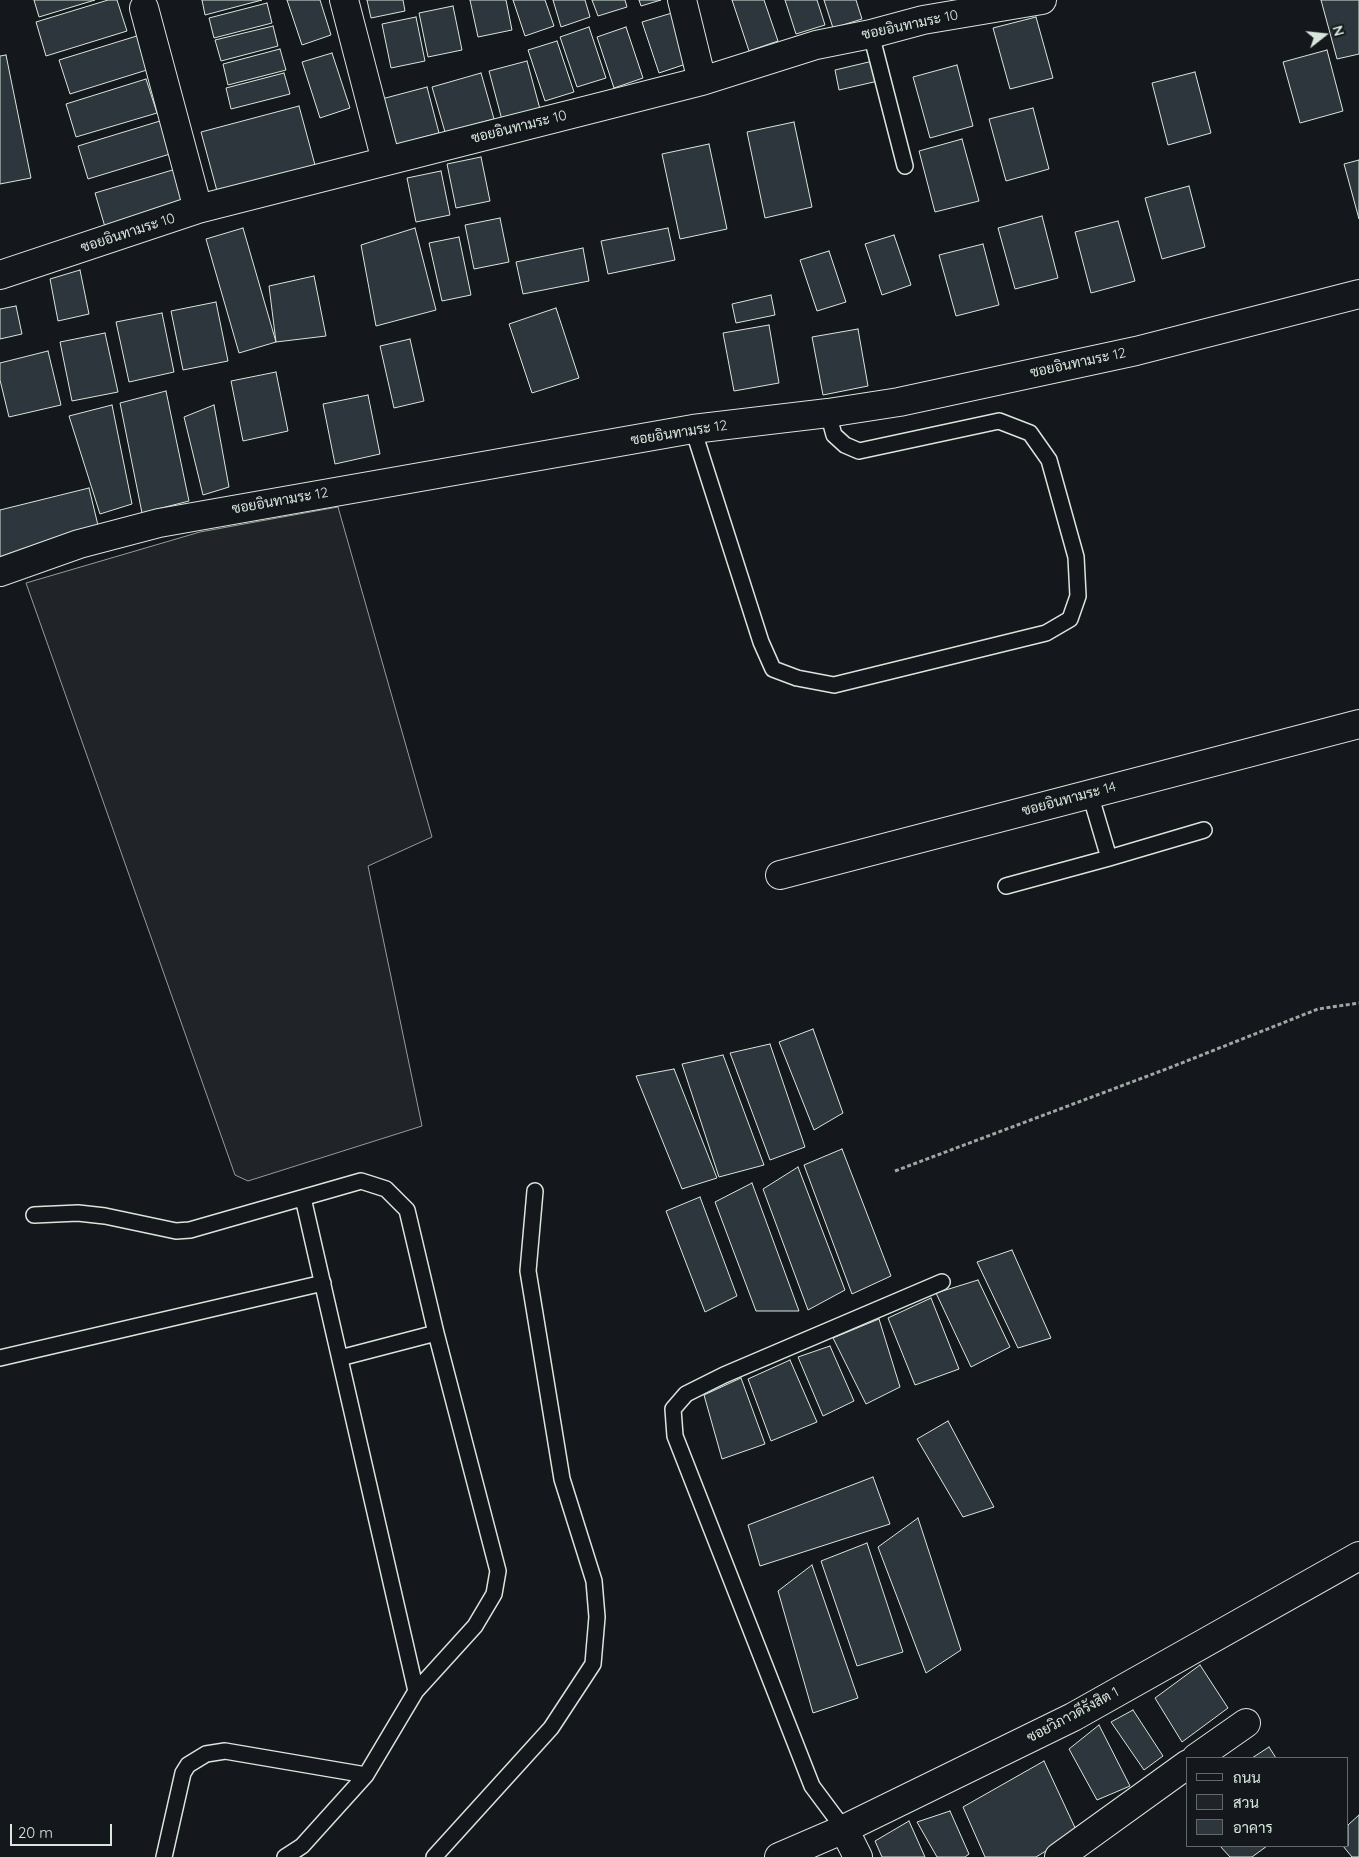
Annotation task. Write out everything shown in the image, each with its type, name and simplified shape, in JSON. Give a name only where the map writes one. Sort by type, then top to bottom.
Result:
[{"type":"street","points":[[344,0],[386,161]]},
{"type":"street","points":[[682,0],[702,81]]},
{"type":"street","name":"ซอยอินทามระ 10","points":[[0,275],[198,209],[702,81],[816,45],[871,34],[923,20],[1042,0]]},
{"type":"street","points":[[144,8],[198,209]]},
{"type":"street","name":"ซอยอินทามระ 12","points":[[0,572],[79,544],[159,523],[693,429],[828,413],[898,402],[1127,353],[1359,294]]},
{"type":"street","name":"ซอยอินทามระ 14","points":[[780,875],[1359,724]]},
{"type":"street","name":"ซอยวิภาวดีรังสิต 1","points":[[779,1857],[844,1829],[1073,1717],[1359,1556]]},
{"type":"street","points":[[1197,1757],[1246,1723]]},
{"type":"street","points":[[1059,1857],[1186,1765]]},
{"type":"street","points":[[844,1829],[858,1857]]},
{"type":"lane","points":[[871,34],[905,166]]},
{"type":"lane","points":[[693,429],[761,642],[773,669],[797,678],[834,685],[1046,633],[1070,619],[1078,596],[1076,557],[1050,460],[1030,433],[999,421],[859,451],[845,445],[834,435],[828,413]]},
{"type":"lane","points":[[1090,794],[1109,858]]},
{"type":"lane","points":[[1006,886],[1204,830]]},
{"type":"lane","points":[[34,1215],[78,1213],[105,1216],[176,1231],[190,1230],[361,1181],[386,1189],[407,1210],[436,1333],[498,1571],[494,1594],[475,1626],[416,1691],[366,1774],[302,1846],[285,1857]]},
{"type":"lane","points":[[434,1857],[551,1728],[592,1664],[597,1617],[594,1581],[562,1479],[528,1271],[535,1191]]},
{"type":"lane","points":[[303,1198],[416,1691]]},
{"type":"lane","points":[[844,1829],[812,1786],[674,1436],[673,1409],[686,1394],[724,1375],[942,1282]]},
{"type":"lane","points":[[0,1358],[323,1283]]},
{"type":"lane","points":[[340,1358],[436,1333]]},
{"type":"lane","points":[[164,1857],[183,1773],[188,1765],[206,1754],[225,1751],[366,1774]]},
{"type":"path","points":[[895,1171],[1160,1072],[1318,1009],[1359,1004]]},
{"type":"green space","points":[[338,507],[432,837],[368,866],[422,1126],[248,1181],[235,1175],[26,583],[200,532]]},
{"type":"building","points":[[34,0],[95,0],[39,17]]},
{"type":"building","points":[[108,0],[117,0],[127,31],[46,56],[36,22]]},
{"type":"building","points":[[202,0],[262,0],[205,15]]},
{"type":"building","points":[[287,0],[320,0],[331,35],[302,45]]},
{"type":"building","points":[[367,0],[403,0],[405,11],[371,18]]},
{"type":"building","points":[[470,0],[506,0],[512,30],[478,37]]},
{"type":"building","points":[[513,0],[545,0],[554,26],[525,36]]},
{"type":"building","points":[[553,0],[585,0],[590,17],[561,27]]},
{"type":"building","points":[[592,0],[625,0],[627,7],[598,16]]},
{"type":"building","points":[[639,0],[661,0],[641,6]]},
{"type":"building","points":[[732,0],[764,0],[778,41],[749,51]]},
{"type":"building","points":[[785,0],[817,0],[825,25],[796,34]]},
{"type":"building","points":[[824,0],[856,0],[862,19],[833,28]]},
{"type":"building","points":[[1321,0],[1359,0],[1359,54],[1337,59]]},
{"type":"building","points":[[267,3],[272,23],[214,38],[209,18]]},
{"type":"building","points":[[453,6],[462,50],[428,57],[419,13]]},
{"type":"building","points":[[672,13],[689,63],[659,73],[642,22]]},
{"type":"building","points":[[416,17],[425,61],[391,68],[382,24]]},
{"type":"building","points":[[1036,17],[1053,78],[1010,89],[993,28]]},
{"type":"building","points":[[273,26],[278,46],[221,61],[215,40]]},
{"type":"building","points":[[589,27],[606,78],[577,87],[560,37]]},
{"type":"building","points":[[626,27],[643,78],[614,88],[597,37]]},
{"type":"building","points":[[140,35],[150,69],[70,94],[59,60]]},
{"type":"building","points":[[557,41],[574,92],[545,101],[528,50]]},
{"type":"building","points":[[280,49],[286,70],[228,85],[223,64]]},
{"type":"building","points":[[1327,50],[1343,111],[1300,123],[1283,62]]},
{"type":"building","points":[[332,53],[350,108],[320,118],[302,62]]},
{"type":"building","points":[[6,55],[31,178],[0,184],[0,56]]},
{"type":"building","points":[[527,61],[540,109],[502,120],[489,71]]},
{"type":"building","points":[[873,61],[878,81],[839,90],[835,70]]},
{"type":"building","points":[[957,65],[973,126],[930,138],[913,77]]},
{"type":"building","points":[[1195,72],[1211,133],[1168,145],[1152,83]]},
{"type":"building","points":[[284,73],[290,94],[231,109],[226,88]]},
{"type":"building","points":[[481,73],[494,119],[445,132],[432,87]]},
{"type":"building","points":[[146,79],[157,113],[76,137],[66,104]]},
{"type":"building","points":[[427,87],[439,133],[390,146],[378,100]]},
{"type":"building","points":[[299,106],[315,165],[217,191],[201,132]]},
{"type":"building","points":[[1033,108],[1049,169],[1006,181],[989,119]]},
{"type":"building","points":[[160,121],[170,154],[88,179],[78,146]]},
{"type":"building","points":[[794,122],[812,207],[765,218],[747,132]]},
{"type":"building","points":[[962,139],[979,201],[935,212],[919,151]]},
{"type":"building","points":[[709,144],[727,229],[680,239],[662,154]]},
{"type":"building","points":[[481,157],[490,201],[456,208],[447,164]]},
{"type":"building","points":[[1359,160],[1359,219],[1344,164]]},
{"type":"building","points":[[176,169],[186,202],[105,227],[95,193]]},
{"type":"building","points":[[441,171],[450,215],[416,222],[407,178]]},
{"type":"building","points":[[1189,186],[1205,247],[1162,259],[1145,198]]},
{"type":"building","points":[[1042,216],[1058,278],[1015,289],[998,228]]},
{"type":"building","points":[[500,218],[509,262],[474,269],[465,225]]},
{"type":"building","points":[[1118,221],[1135,281],[1091,293],[1075,232]]},
{"type":"building","points":[[243,228],[276,342],[239,353],[206,239]]},
{"type":"building","points":[[415,228],[436,310],[376,326],[361,245]]},
{"type":"building","points":[[668,228],[675,260],[608,274],[601,241]]},
{"type":"building","points":[[894,235],[911,285],[882,295],[865,244]]},
{"type":"building","points":[[459,237],[471,295],[442,301],[429,243]]},
{"type":"building","points":[[983,244],[999,305],[956,316],[939,255]]},
{"type":"building","points":[[583,248],[589,281],[523,294],[516,262]]},
{"type":"building","points":[[829,251],[846,302],[817,311],[800,260]]},
{"type":"building","points":[[80,270],[89,314],[58,321],[50,279]]},
{"type":"building","points":[[314,276],[326,336],[276,342],[269,286]]},
{"type":"building","points":[[771,295],[775,315],[736,323],[732,304]]},
{"type":"building","points":[[216,302],[228,361],[183,370],[171,311]]},
{"type":"building","points":[[16,306],[22,334],[0,339],[0,309]]},
{"type":"building","points":[[556,308],[579,378],[532,393],[509,324]]},
{"type":"building","points":[[162,313],[174,372],[129,382],[116,322]]},
{"type":"building","points":[[769,325],[779,383],[734,391],[723,333]]},
{"type":"building","points":[[858,329],[868,386],[823,395],[812,337]]},
{"type":"building","points":[[105,333],[118,392],[72,401],[60,342]]},
{"type":"building","points":[[410,339],[424,401],[394,408],[380,346]]},
{"type":"building","points":[[48,351],[61,405],[9,417],[0,380],[0,363]]},
{"type":"building","points":[[276,372],[288,431],[243,441],[231,381]]},
{"type":"building","points":[[166,391],[189,501],[142,513],[120,403]]},
{"type":"building","points":[[368,395],[380,454],[335,464],[323,404]]},
{"type":"building","points":[[112,405],[132,504],[100,514],[69,416]]},
{"type":"building","points":[[214,405],[229,487],[203,495],[184,417]]},
{"type":"building","points":[[89,488],[103,546],[0,571],[0,510]]},
{"type":"building","points":[[813,1029],[843,1113],[814,1130],[779,1042]]},
{"type":"building","points":[[770,1044],[805,1147],[770,1160],[730,1053]]},
{"type":"building","points":[[723,1055],[764,1165],[719,1177],[682,1064]]},
{"type":"building","points":[[674,1069],[717,1178],[682,1189],[636,1076]]},
{"type":"building","points":[[842,1149],[891,1276],[852,1294],[804,1165]]},
{"type":"building","points":[[798,1167],[845,1290],[808,1310],[763,1189]]},
{"type":"building","points":[[752,1183],[799,1311],[756,1311],[715,1202]]},
{"type":"building","points":[[700,1197],[737,1296],[705,1312],[666,1211]]},
{"type":"building","points":[[1012,1250],[1051,1338],[1018,1348],[977,1262]]},
{"type":"building","points":[[978,1280],[1010,1347],[971,1367],[936,1293]]},
{"type":"building","points":[[931,1298],[959,1369],[915,1385],[888,1318]]},
{"type":"building","points":[[879,1319],[900,1387],[866,1404],[833,1338]]},
{"type":"building","points":[[830,1346],[854,1401],[823,1416],[798,1357]]},
{"type":"building","points":[[790,1360],[817,1422],[771,1441],[748,1379]]},
{"type":"building","points":[[741,1378],[765,1444],[722,1459],[704,1395]]},
{"type":"building","points":[[948,1421],[994,1507],[963,1517],[917,1439]]},
{"type":"building","points":[[873,1477],[890,1524],[760,1566],[748,1525]]},
{"type":"building","points":[[918,1518],[961,1650],[926,1673],[878,1547]]},
{"type":"building","points":[[867,1543],[903,1652],[857,1666],[821,1561]]},
{"type":"building","points":[[812,1565],[858,1698],[813,1713],[778,1591]]},
{"type":"building","points":[[1200,1665],[1228,1708],[1182,1742],[1155,1698]]},
{"type":"building","points":[[1133,1710],[1163,1756],[1144,1770],[1111,1722]]},
{"type":"building","points":[[1099,1725],[1130,1786],[1097,1800],[1069,1749]]},
{"type":"building","points":[[1269,1747],[1275,1757],[1254,1757]]},
{"type":"building","points":[[1044,1761],[1077,1832],[1036,1857],[985,1857],[963,1807]]},
{"type":"building","points":[[950,1811],[969,1854],[965,1857],[937,1857],[917,1822]]},
{"type":"building","points":[[1359,1815],[1359,1857],[1352,1857],[1344,1847],[1349,1847],[1349,1824]]},
{"type":"building","points":[[909,1821],[925,1857],[882,1857],[875,1841]]},
{"type":"building","points":[[1221,1847],[1266,1847],[1252,1857],[1230,1857]]}]
